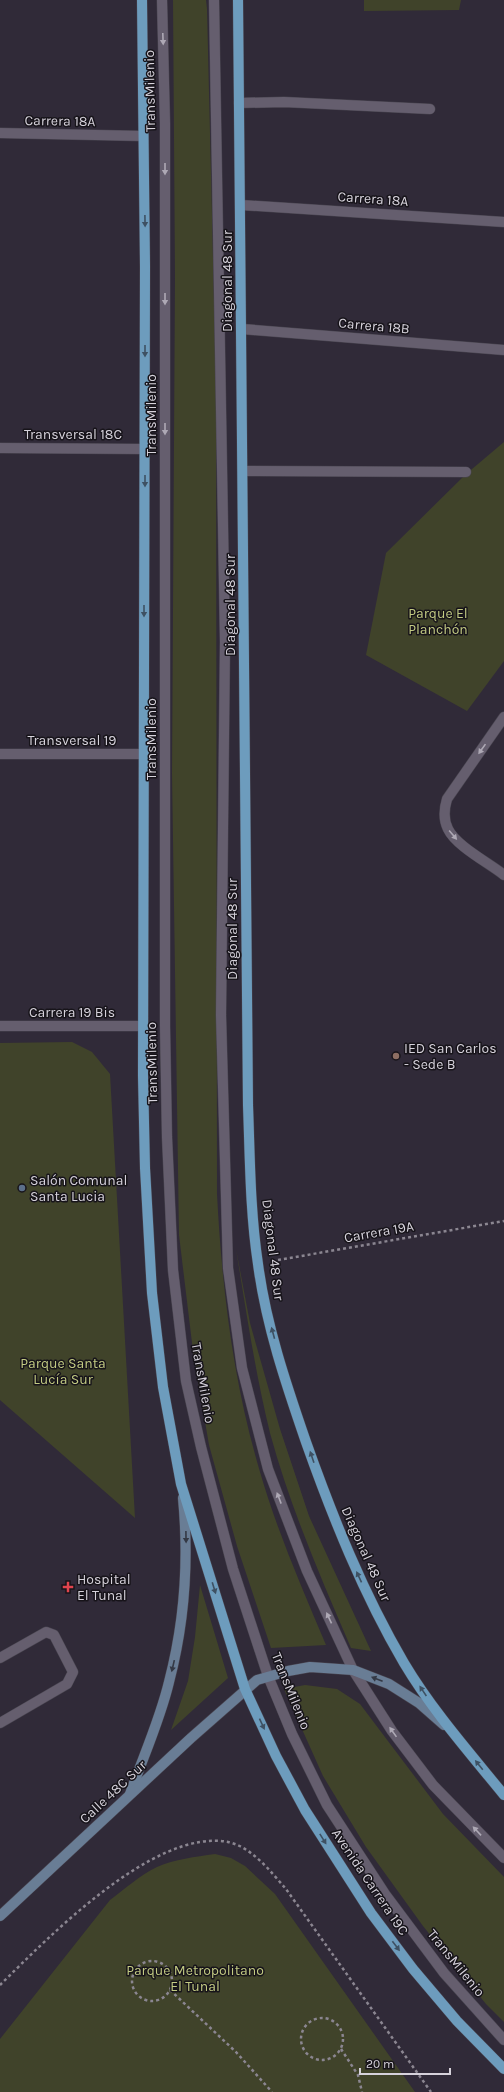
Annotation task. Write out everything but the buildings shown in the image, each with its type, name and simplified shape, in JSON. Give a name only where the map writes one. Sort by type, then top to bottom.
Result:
[{"type":"main road","points":[[142,0],[146,266],[144,754],[145,1168],[152,1293],[163,1387],[182,1484],[245,1689]]},
{"type":"main road","name":"Diagonal 48 Sur","points":[[238,0],[248,1105],[253,1216],[258,1263],[268,1317],[289,1391],[343,1543],[371,1602],[404,1664],[454,1734],[504,1795]]},
{"type":"main road","name":"Avenida Carrera 19C","points":[[245,1689],[276,1756],[305,1810],[371,1913],[413,1969],[457,2021],[504,2069]]},
{"type":"street","name":"TransMilenio","points":[[162,0],[165,123],[165,1026],[173,1270],[186,1381],[201,1447],[233,1569],[268,1676],[292,1734],[328,1805],[385,1894],[444,1973],[504,2040]]},
{"type":"street","points":[[214,0],[225,642],[221,1015],[228,1268],[242,1368],[268,1468],[307,1570],[353,1670],[392,1731],[433,1785],[504,1858]]},
{"type":"street","points":[[239,103],[284,102],[430,110]]},
{"type":"street","name":"Carrera 18A","points":[[0,133],[143,136]]},
{"type":"street","name":"Carrera 18A","points":[[241,205],[504,222]]},
{"type":"street","name":"Carrera 18B","points":[[242,329],[504,350]]},
{"type":"street","name":"Transversal 18C","points":[[0,448],[145,449]]},
{"type":"street","points":[[243,471],[466,472]]},
{"type":"street","points":[[504,717],[447,799],[443,813],[448,830],[457,841],[504,875]]},
{"type":"street","name":"Transversal 19","points":[[0,754],[144,754]]},
{"type":"street","name":"Carrera 19 Bis","points":[[0,1026],[144,1026]]},
{"type":"street","points":[[129,1796],[169,1683],[180,1634],[186,1584],[186,1534],[182,1484]]},
{"type":"street","points":[[0,1658],[46,1632],[50,1632],[54,1635],[73,1672],[66,1684],[0,1723]]},
{"type":"street","name":"Calle 48C Sur","points":[[0,1916],[245,1689],[253,1683],[268,1676],[288,1670],[310,1667],[353,1670],[389,1684],[419,1703],[454,1734]]},
{"type":"path","name":"Carrera 19A","points":[[258,1263],[504,1221]]},
{"type":"path","points":[[0,1985],[50,1937],[125,1874],[155,1857],[186,1845],[202,1841],[229,1842],[247,1851],[267,1867],[286,1889],[430,2092]]},
{"type":"path","points":[[152,1960],[165,1965],[172,1977],[170,1990],[167,1995],[155,2001],[143,1999],[134,1990],[132,1984],[135,1970],[145,1962],[152,1960]]},
{"type":"path","points":[[170,1990],[236,2052],[272,2092]]},
{"type":"path","points":[[341,2049],[336,2054],[324,2060],[310,2057],[305,2052],[300,2039],[305,2026],[316,2018],[330,2019],[340,2028],[343,2042],[341,2049],[358,2075],[362,2092]]},
{"type":"green space","points":[[173,0],[206,0],[207,9],[216,382],[217,1194],[222,1265],[230,1334],[236,1369],[260,1472],[290,1559],[326,1645],[271,1648],[237,1546],[209,1445],[193,1351],[179,1235],[172,774],[175,277]]},
{"type":"green space","points":[[364,0],[461,0],[459,10],[364,11]]},
{"type":"green space","name":"Parque El Planchón","points":[[504,442],[504,661],[467,711],[366,655],[386,553],[465,475]]},
{"type":"green space","name":"Parque Santa Lucía Sur","points":[[72,1042],[92,1052],[110,1074],[135,1518],[0,1400],[0,1043]]},
{"type":"green space","points":[[236,1249],[250,1323],[280,1429],[309,1516],[371,1651],[351,1648],[328,1595],[287,1488],[270,1433],[260,1387]]},
{"type":"green space","points":[[200,1585],[228,1678],[171,1730],[188,1681],[195,1637]]},
{"type":"green space","points":[[305,1685],[337,1689],[360,1704],[443,1814],[504,1877],[504,2022],[486,2004],[423,1926],[366,1847],[323,1776],[284,1689]]},
{"type":"green space","name":"Parque Metropolitano El Tunal","points":[[215,1854],[231,1858],[245,1866],[275,1894],[415,2092],[0,2092],[0,2039],[110,1900],[139,1878],[157,1867],[178,1860]]},
{"type":"place","name":"IED San Carlos - Sede B","points":[[396,1056]]},
{"type":"place","name":"Salón Comunal Santa Lucia","points":[[22,1188]]},
{"type":"place","name":"Hospital El Tunal","points":[[68,1587]]}]
